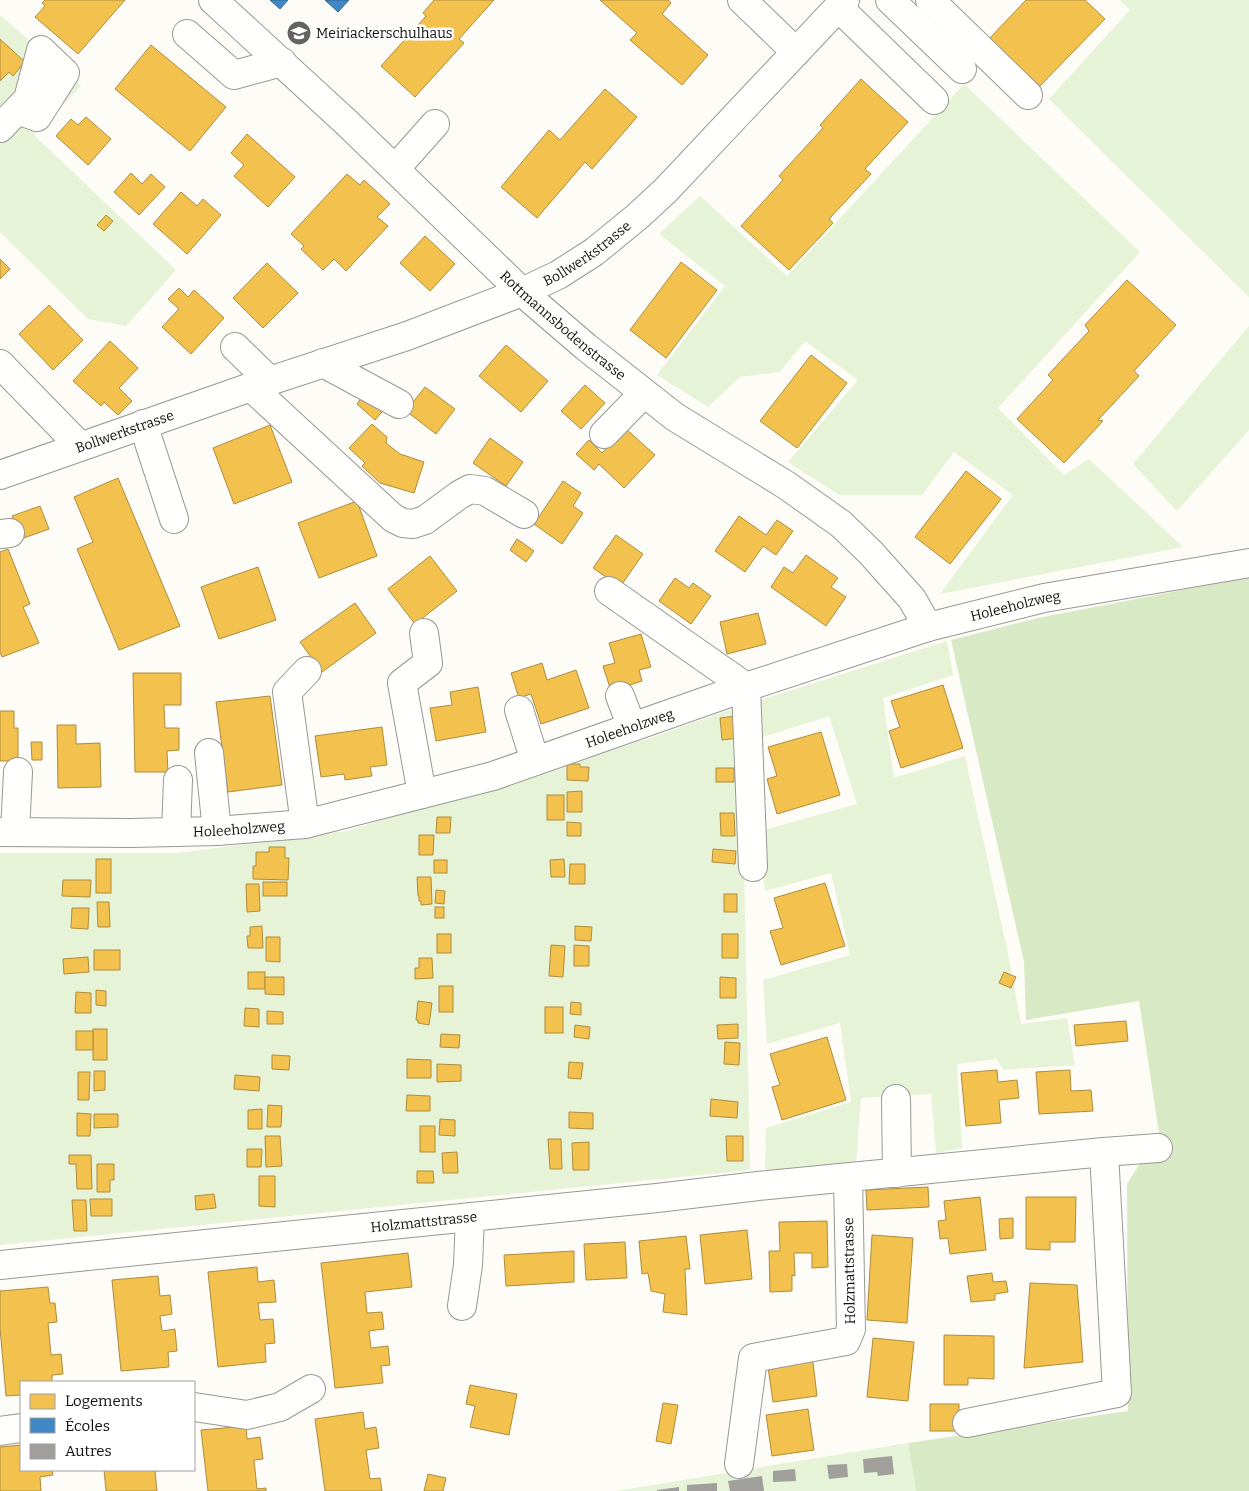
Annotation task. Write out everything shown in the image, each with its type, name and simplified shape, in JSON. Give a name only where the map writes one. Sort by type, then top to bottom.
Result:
[{"type":"street","name":"Rottmannsbodenstrasse","points":[[213,0],[282,62],[522,292],[586,347],[675,416],[786,485],[841,524],[871,553],[912,599],[928,627]]},
{"type":"street","points":[[742,0],[796,52]]},
{"type":"street","points":[[930,0],[1028,95]]},
{"type":"street","points":[[841,4],[934,100]]},
{"type":"street","name":"Bollwerkstrasse","points":[[0,475],[143,424],[407,336],[522,292],[558,275],[594,252],[666,190],[841,4]]},
{"type":"street","points":[[904,5],[962,69]]},
{"type":"street","points":[[187,34],[234,75],[282,62]]},
{"type":"street","points":[[395,169],[435,124]]},
{"type":"street","points":[[236,347],[261,384],[393,518],[403,523],[413,524],[425,520],[470,489],[485,491],[524,514]]},
{"type":"street","points":[[323,363],[399,404]]},
{"type":"street","points":[[0,364],[80,446]]},
{"type":"street","points":[[604,434],[644,393]]},
{"type":"street","points":[[143,424],[174,519]]},
{"type":"street","name":"Holeeholzweg","points":[[7,832],[130,833],[217,831],[305,824],[493,776],[746,687],[928,627],[1044,598],[1249,563]]},
{"type":"street","points":[[609,591],[746,687],[753,867]]},
{"type":"street","points":[[422,794],[402,683],[428,664],[424,633]]},
{"type":"street","points":[[305,824],[287,692],[307,671]]},
{"type":"street","points":[[620,696],[632,727]]},
{"type":"street","points":[[519,710],[535,761]]},
{"type":"street","points":[[209,753],[217,831]]},
{"type":"street","points":[[7,832],[18,772]]},
{"type":"street","points":[[176,832],[178,780]]},
{"type":"street","points":[[896,1099],[898,1173]]},
{"type":"street","name":"Holzmattstrasse","points":[[0,1265],[758,1186],[1158,1148]]},
{"type":"street","points":[[967,1423],[1117,1393],[1104,1152]]},
{"type":"street","name":"Holzmattstrasse","points":[[739,1464],[753,1358],[846,1342],[851,1329],[848,1178]]},
{"type":"street","points":[[462,1306],[468,1266],[470,1217]]},
{"type":"street","points":[[195,1408],[247,1415],[280,1406],[311,1389]]},
{"type":"street","points":[[0,1431],[20,1428]]},
{"type":"green space","points":[[1120,0],[1249,0],[1249,297],[1049,99],[1130,10]]},
{"type":"green space","points":[[0,15],[81,86],[34,135],[176,270],[126,326],[88,319],[0,232]]},
{"type":"green space","points":[[964,84],[1140,252],[998,408],[1064,475],[1089,459],[1183,547],[940,594],[1013,495],[954,452],[922,495],[839,495],[788,462],[858,380],[805,341],[780,372],[740,377],[708,407],[657,375],[725,286],[659,234],[700,196],[787,276]]},
{"type":"green space","points":[[1249,326],[1249,430],[1177,511],[1133,464]]},
{"type":"green space","points":[[1249,577],[1249,1491],[916,1491],[908,1443],[1128,1411],[1127,1184],[1159,1133],[1139,1001],[1026,1020],[1024,962],[951,640],[1038,618]]},
{"type":"green space","points":[[947,641],[953,675],[883,698],[894,778],[965,756],[1010,963],[1021,1024],[1067,1018],[1075,1065],[1003,1070],[997,1059],[957,1064],[962,1148],[936,1153],[931,1094],[861,1098],[856,1164],[765,1170],[766,1128],[851,1102],[840,1023],[767,1044],[763,980],[850,955],[831,873],[765,891],[757,832],[857,804],[829,716],[760,738],[754,702]]},
{"type":"green space","points":[[741,706],[750,1170],[0,1245],[0,853],[178,853],[347,831],[653,737]]},
{"type":"green space","points":[[908,1443],[916,1491],[616,1491]]},
{"type":"building: Logements","points":[[45,0],[125,0],[78,54],[35,17],[45,6],[42,3]]},
{"type":"building: Logements","points":[[434,0],[494,0],[459,39],[464,43],[415,97],[381,66],[426,16],[423,13]]},
{"type":"building: Logements","points":[[600,0],[668,0],[671,3],[662,14],[708,55],[682,85],[630,40],[637,33]]},
{"type":"building: Logements","points":[[1026,0],[1085,0],[1105,19],[1037,89],[987,41]]},
{"type":"building: Logements","points":[[0,39],[25,62],[13,76],[9,72],[0,81]]},
{"type":"building: Logements","points":[[151,45],[226,107],[190,151],[115,89]]},
{"type":"building: Logements","points":[[861,79],[908,122],[865,169],[871,174],[829,219],[833,223],[789,270],[741,226],[783,180],[779,176],[823,128],[820,125]]},
{"type":"building: Logements","points":[[605,89],[637,117],[592,169],[585,162],[537,218],[501,187],[549,130],[560,140]]},
{"type":"building: Logements","points":[[86,117],[111,139],[88,165],[56,136],[71,119],[78,125]]},
{"type":"building: Logements","points":[[247,134],[295,177],[268,207],[234,176],[244,165],[231,153]]},
{"type":"building: Logements","points":[[131,173],[142,184],[151,174],[165,187],[139,215],[114,192]]},
{"type":"building: Logements","points":[[347,174],[360,185],[364,180],[390,204],[377,217],[388,226],[346,271],[334,259],[323,270],[301,249],[304,246],[291,234]]},
{"type":"building: Logements","points":[[181,192],[197,206],[203,199],[221,215],[187,254],[153,224]]},
{"type":"building: Logements","points":[[106,215],[113,221],[104,231],[97,225]]},
{"type":"building: Logements","points":[[425,236],[455,264],[430,291],[400,263]]},
{"type":"building: Logements","points":[[0,259],[10,269],[0,279]]},
{"type":"building: Logements","points":[[681,262],[717,290],[666,358],[630,330]]},
{"type":"building: Logements","points":[[267,263],[298,293],[263,328],[233,298]]},
{"type":"building: Logements","points":[[1127,280],[1176,325],[1134,371],[1139,376],[1098,420],[1103,421],[1064,463],[1017,419],[1053,380],[1048,375],[1089,331],[1085,325]]},
{"type":"building: Logements","points":[[179,288],[188,297],[194,290],[224,318],[191,354],[162,327],[179,309],[168,299]]},
{"type":"building: Logements","points":[[49,305],[83,340],[53,370],[19,334]]},
{"type":"building: Logements","points":[[110,341],[138,368],[119,388],[132,401],[118,415],[104,402],[101,406],[73,381]]},
{"type":"building: Logements","points":[[506,345],[548,381],[521,412],[479,376]]},
{"type":"building: Logements","points":[[811,355],[847,383],[797,448],[760,421]]},
{"type":"building: Logements","points":[[585,385],[605,403],[581,429],[561,411]]},
{"type":"building: Logements","points":[[425,387],[455,409],[436,434],[406,411]]},
{"type":"building: Logements","points":[[365,393],[388,405],[375,420],[357,404]]},
{"type":"building: Logements","points":[[372,424],[387,437],[386,443],[400,454],[424,462],[414,493],[380,483],[362,466],[365,463],[349,448]]},
{"type":"building: Logements","points":[[270,425],[292,482],[234,504],[213,448]]},
{"type":"building: Logements","points":[[625,428],[655,455],[624,488],[599,464],[594,470],[576,454],[589,440],[602,453]]},
{"type":"building: Logements","points":[[490,438],[523,462],[506,486],[473,463]]},
{"type":"building: Logements","points":[[966,471],[1001,499],[950,564],[915,537]]},
{"type":"building: Logements","points":[[118,478],[180,626],[119,650],[77,549],[93,542],[74,497]]},
{"type":"building: Logements","points":[[563,481],[581,493],[573,506],[583,513],[562,544],[534,524]]},
{"type":"building: Logements","points":[[357,501],[377,556],[319,578],[298,523]]},
{"type":"building: Logements","points":[[40,506],[49,529],[21,539],[12,516]]},
{"type":"building: Logements","points":[[739,516],[766,535],[777,520],[793,531],[776,555],[763,546],[745,572],[715,551]]},
{"type":"building: Logements","points":[[616,535],[643,554],[620,587],[593,568]]},
{"type":"building: Logements","points":[[517,539],[534,551],[526,562],[510,550]]},
{"type":"building: Logements","points":[[8,549],[30,604],[23,607],[39,643],[2,657],[0,652],[0,552]]},
{"type":"building: Logements","points":[[806,555],[838,578],[831,587],[846,597],[826,626],[771,587],[784,567],[793,573]]},
{"type":"building: Logements","points":[[430,556],[457,591],[415,624],[388,589]]},
{"type":"building: Logements","points":[[258,567],[276,620],[219,639],[201,587]]},
{"type":"building: Logements","points":[[675,578],[689,588],[693,583],[711,596],[691,624],[659,601]]},
{"type":"building: Logements","points":[[355,603],[376,633],[322,672],[300,642]]},
{"type":"building: Logements","points":[[758,613],[766,644],[727,654],[720,622]]},
{"type":"building: Logements","points":[[641,634],[651,667],[639,670],[642,681],[611,691],[603,666],[615,663],[609,643]]},
{"type":"building: Logements","points":[[542,663],[547,680],[576,670],[589,708],[541,724],[531,694],[519,698],[511,673]]},
{"type":"building: Logements","points":[[133,673],[181,673],[181,705],[164,705],[165,728],[179,728],[179,750],[167,751],[168,772],[135,772]]},
{"type":"building: Logements","points":[[943,685],[963,748],[901,768],[889,731],[900,727],[891,701]]},
{"type":"building: Logements","points":[[478,687],[486,732],[436,741],[430,708],[452,705],[450,692]]},
{"type":"building: Logements","points":[[270,696],[282,785],[228,792],[216,702]]},
{"type":"building: Logements","points":[[0,711],[14,711],[14,728],[18,728],[18,761],[0,761]]},
{"type":"building: Logements","points":[[736,716],[738,738],[722,740],[720,718]]},
{"type":"building: Logements","points":[[57,725],[76,725],[76,744],[100,743],[101,787],[58,788]]},
{"type":"building: Logements","points":[[382,727],[387,765],[370,767],[372,776],[345,780],[344,774],[321,777],[315,736]]},
{"type":"building: Logements","points":[[821,732],[840,795],[777,814],[767,779],[777,776],[768,747]]},
{"type":"building: Logements","points":[[31,742],[42,742],[42,760],[32,760]]},
{"type":"building: Logements","points":[[567,764],[580,764],[580,767],[589,767],[588,781],[567,780]]},
{"type":"building: Logements","points":[[716,768],[734,768],[734,782],[716,782]]},
{"type":"building: Logements","points":[[582,791],[582,812],[567,812],[567,792]]},
{"type":"building: Logements","points":[[547,795],[564,795],[564,820],[547,820]]},
{"type":"building: Logements","points":[[720,813],[734,813],[735,836],[721,836]]},
{"type":"building: Logements","points":[[437,817],[451,817],[450,833],[436,833]]},
{"type":"building: Logements","points":[[567,822],[581,823],[581,836],[567,836]]},
{"type":"building: Logements","points":[[419,835],[434,835],[433,855],[419,855]]},
{"type":"building: Logements","points":[[269,847],[285,847],[285,858],[289,858],[288,880],[253,879],[253,866],[256,866],[256,852],[269,852]]},
{"type":"building: Logements","points":[[713,849],[736,851],[735,864],[712,862]]},
{"type":"building: Logements","points":[[96,859],[111,859],[111,893],[96,893]]},
{"type":"building: Logements","points":[[564,859],[565,877],[551,877],[550,860]]},
{"type":"building: Logements","points":[[434,860],[447,860],[447,873],[434,873]]},
{"type":"building: Logements","points":[[570,864],[585,864],[585,884],[569,884]]},
{"type":"building: Logements","points":[[417,877],[431,877],[432,904],[421,905],[418,896]]},
{"type":"building: Logements","points":[[63,880],[91,880],[90,897],[62,896]]},
{"type":"building: Logements","points":[[263,882],[287,882],[287,896],[263,896]]},
{"type":"building: Logements","points":[[825,883],[845,946],[781,965],[770,931],[783,928],[774,898]]},
{"type":"building: Logements","points":[[246,884],[259,884],[260,911],[247,912]]},
{"type":"building: Logements","points":[[436,890],[445,891],[444,904],[435,903]]},
{"type":"building: Logements","points":[[724,894],[737,894],[737,912],[724,912]]},
{"type":"building: Logements","points":[[97,902],[109,902],[110,927],[98,927]]},
{"type":"building: Logements","points":[[435,907],[444,907],[444,918],[435,918]]},
{"type":"building: Logements","points":[[72,908],[89,908],[88,929],[71,928]]},
{"type":"building: Logements","points":[[262,926],[263,948],[248,948],[247,936],[250,936],[250,927]]},
{"type":"building: Logements","points":[[575,926],[592,927],[591,941],[575,940]]},
{"type":"building: Logements","points":[[437,934],[451,934],[451,953],[437,953]]},
{"type":"building: Logements","points":[[722,934],[738,934],[738,958],[722,958]]},
{"type":"building: Logements","points":[[266,937],[280,937],[280,962],[266,961]]},
{"type":"building: Logements","points":[[551,945],[565,946],[563,977],[549,976]]},
{"type":"building: Logements","points":[[574,945],[589,946],[589,966],[574,966]]},
{"type":"building: Logements","points":[[94,950],[120,950],[120,970],[94,970]]},
{"type":"building: Logements","points":[[88,957],[89,972],[64,974],[63,959]]},
{"type":"building: Logements","points":[[419,958],[432,958],[433,978],[415,979],[415,968],[419,968]]},
{"type":"building: Logements","points":[[248,972],[265,972],[265,989],[248,989]]},
{"type":"building: Logements","points":[[1004,972],[1016,977],[1011,988],[999,983]]},
{"type":"building: Logements","points":[[265,977],[284,977],[284,995],[265,994]]},
{"type":"building: Logements","points":[[720,977],[736,978],[736,998],[720,998]]},
{"type":"building: Logements","points":[[439,986],[453,986],[453,1012],[439,1012]]},
{"type":"building: Logements","points":[[96,990],[106,991],[106,1006],[96,1005]]},
{"type":"building: Logements","points":[[76,992],[91,993],[91,1013],[75,1013]]},
{"type":"building: Logements","points":[[418,1001],[432,1003],[429,1025],[418,1023],[418,1020],[416,1020]]},
{"type":"building: Logements","points":[[571,1002],[581,1003],[581,1015],[570,1014]]},
{"type":"building: Logements","points":[[545,1007],[563,1007],[563,1033],[545,1033]]},
{"type":"building: Logements","points":[[245,1008],[259,1009],[259,1027],[244,1026]]},
{"type":"building: Logements","points":[[267,1011],[283,1012],[283,1024],[267,1024]]},
{"type":"building: Logements","points":[[1126,1021],[1128,1041],[1076,1046],[1074,1025]]},
{"type":"building: Logements","points":[[738,1024],[738,1038],[718,1039],[717,1025]]},
{"type":"building: Logements","points":[[575,1025],[590,1027],[589,1039],[574,1037]]},
{"type":"building: Logements","points":[[93,1029],[107,1029],[107,1060],[93,1060]]},
{"type":"building: Logements","points":[[76,1031],[93,1031],[93,1050],[76,1050]]},
{"type":"building: Logements","points":[[441,1034],[460,1035],[459,1048],[440,1047]]},
{"type":"building: Logements","points":[[827,1037],[846,1100],[782,1120],[772,1087],[780,1085],[770,1054]]},
{"type":"building: Logements","points":[[725,1042],[740,1043],[739,1065],[724,1064]]},
{"type":"building: Logements","points":[[272,1055],[290,1056],[289,1070],[272,1069]]},
{"type":"building: Logements","points":[[407,1059],[431,1060],[431,1078],[407,1078]]},
{"type":"building: Logements","points":[[569,1062],[583,1063],[581,1079],[568,1078]]},
{"type":"building: Logements","points":[[437,1064],[461,1065],[461,1081],[437,1082]]},
{"type":"building: Logements","points":[[997,1070],[998,1082],[1017,1080],[1019,1098],[999,1100],[1001,1123],[966,1126],[961,1073]]},
{"type":"building: Logements","points":[[1070,1070],[1071,1091],[1091,1090],[1093,1111],[1039,1114],[1036,1072]]},
{"type":"building: Logements","points":[[94,1071],[105,1071],[105,1090],[94,1091]]},
{"type":"building: Logements","points":[[78,1072],[90,1072],[89,1100],[78,1100]]},
{"type":"building: Logements","points":[[235,1075],[260,1077],[259,1091],[234,1089]]},
{"type":"building: Logements","points":[[407,1095],[430,1096],[430,1111],[406,1111]]},
{"type":"building: Logements","points":[[711,1099],[738,1102],[737,1118],[710,1116]]},
{"type":"building: Logements","points":[[268,1105],[282,1106],[281,1127],[267,1127]]},
{"type":"building: Logements","points":[[262,1109],[262,1129],[248,1129],[248,1110]]},
{"type":"building: Logements","points":[[569,1112],[593,1113],[593,1129],[569,1128]]},
{"type":"building: Logements","points":[[77,1113],[91,1114],[90,1136],[77,1136]]},
{"type":"building: Logements","points":[[94,1114],[118,1114],[118,1127],[94,1128]]},
{"type":"building: Logements","points":[[440,1119],[455,1120],[455,1136],[439,1135]]},
{"type":"building: Logements","points":[[420,1126],[435,1126],[435,1152],[420,1152]]},
{"type":"building: Logements","points":[[265,1136],[280,1136],[282,1166],[266,1167]]},
{"type":"building: Logements","points":[[726,1136],[743,1136],[743,1161],[727,1161]]},
{"type":"building: Logements","points":[[548,1139],[561,1139],[562,1169],[550,1169]]},
{"type":"building: Logements","points":[[589,1142],[589,1170],[573,1170],[572,1143]]},
{"type":"building: Logements","points":[[247,1149],[262,1149],[261,1167],[247,1167]]},
{"type":"building: Logements","points":[[457,1152],[458,1173],[443,1173],[442,1153]]},
{"type":"building: Logements","points":[[69,1155],[91,1155],[92,1189],[77,1189],[76,1164],[69,1164]]},
{"type":"building: Logements","points":[[97,1164],[114,1164],[114,1180],[110,1180],[110,1192],[97,1192]]},
{"type":"building: Logements","points":[[417,1171],[433,1171],[434,1183],[417,1183]]},
{"type":"building: Logements","points":[[259,1176],[275,1176],[275,1207],[259,1206]]},
{"type":"building: Logements","points":[[928,1187],[929,1207],[867,1210],[866,1190]]},
{"type":"building: Logements","points":[[214,1194],[216,1208],[196,1210],[195,1196]]},
{"type":"building: Logements","points":[[980,1197],[986,1250],[950,1254],[948,1238],[940,1239],[938,1221],[946,1220],[944,1201]]},
{"type":"building: Logements","points":[[1026,1197],[1076,1197],[1075,1242],[1050,1242],[1050,1250],[1026,1249]]},
{"type":"building: Logements","points":[[90,1199],[112,1199],[112,1216],[91,1216]]},
{"type":"building: Logements","points":[[72,1200],[86,1200],[87,1231],[74,1231]]},
{"type":"building: Logements","points":[[1013,1218],[1013,1238],[1000,1239],[999,1219]]},
{"type":"building: Logements","points":[[827,1221],[828,1267],[812,1268],[812,1253],[794,1253],[795,1276],[792,1275],[792,1291],[770,1292],[769,1251],[780,1251],[779,1222]]},
{"type":"building: Logements","points":[[747,1230],[752,1279],[705,1284],[700,1235]]},
{"type":"building: Logements","points":[[872,1235],[913,1238],[907,1323],[867,1320]]},
{"type":"building: Logements","points":[[686,1236],[690,1269],[685,1269],[687,1315],[663,1312],[665,1294],[651,1291],[648,1273],[642,1274],[639,1241]]},
{"type":"building: Logements","points":[[625,1242],[627,1278],[586,1280],[584,1244]]},
{"type":"building: Logements","points":[[574,1251],[574,1282],[506,1286],[504,1255]]},
{"type":"building: Logements","points":[[408,1253],[412,1287],[365,1292],[367,1313],[382,1312],[384,1329],[369,1331],[371,1348],[388,1346],[390,1365],[381,1366],[383,1383],[335,1388],[321,1263]]},
{"type":"building: Logements","points":[[257,1267],[258,1282],[274,1280],[276,1302],[258,1303],[260,1320],[273,1319],[275,1343],[265,1344],[266,1362],[218,1367],[208,1272]]},
{"type":"building: Logements","points":[[992,1273],[993,1282],[1006,1281],[1008,1292],[995,1294],[995,1300],[971,1302],[967,1276]]},
{"type":"building: Logements","points":[[158,1276],[160,1296],[170,1295],[172,1314],[160,1316],[162,1331],[175,1329],[177,1351],[168,1352],[169,1367],[121,1371],[112,1280]]},
{"type":"building: Logements","points":[[1030,1283],[1077,1285],[1083,1362],[1024,1368]]},
{"type":"building: Logements","points":[[48,1287],[50,1303],[55,1303],[57,1322],[48,1323],[51,1355],[61,1354],[63,1374],[52,1375],[52,1381],[20,1381],[20,1395],[6,1396],[0,1328],[0,1291]]},
{"type":"building: Logements","points":[[944,1335],[994,1336],[994,1379],[968,1378],[968,1385],[944,1385]]},
{"type":"building: Logements","points":[[873,1338],[914,1342],[908,1401],[867,1397]]},
{"type":"building: Logements","points":[[812,1354],[817,1396],[773,1402],[767,1360]]},
{"type":"building: Logements","points":[[470,1385],[517,1394],[509,1435],[470,1427],[475,1406],[466,1404]]},
{"type":"building: Logements","points":[[663,1403],[678,1405],[671,1444],[656,1441]]},
{"type":"building: Logements","points":[[930,1404],[959,1404],[959,1431],[930,1431]]},
{"type":"building: Logements","points":[[808,1409],[814,1450],[772,1456],[766,1415]]},
{"type":"building: Logements","points":[[363,1412],[365,1429],[376,1427],[379,1448],[366,1450],[370,1479],[380,1478],[382,1491],[325,1491],[315,1419]]},
{"type":"building: Logements","points":[[246,1426],[247,1439],[260,1437],[263,1459],[254,1460],[257,1489],[266,1488],[266,1491],[208,1491],[201,1430]]},
{"type":"building: Logements","points":[[20,1445],[20,1471],[52,1471],[53,1475],[40,1477],[41,1491],[0,1491],[0,1447]]},
{"type":"building: Logements","points":[[104,1471],[155,1471],[157,1491],[106,1491]]},
{"type":"building: Logements","points":[[428,1474],[446,1478],[443,1491],[424,1491]]},
{"type":"building: Écoles","points":[[270,0],[288,0],[280,9]]},
{"type":"building: Écoles","points":[[325,0],[349,0],[338,12]]},
{"type":"building: Autres","points":[[892,1456],[894,1474],[878,1476],[877,1472],[864,1473],[863,1459]]},
{"type":"building: Autres","points":[[847,1464],[848,1477],[829,1479],[827,1465]]},
{"type":"building: Autres","points":[[795,1469],[796,1481],[773,1482],[773,1471]]},
{"type":"building: Autres","points":[[762,1476],[764,1491],[730,1491],[728,1481]]},
{"type":"building: Autres","points":[[717,1483],[717,1491],[687,1491],[687,1485]]},
{"type":"building: Autres","points":[[679,1487],[679,1491],[657,1491],[657,1490]]},
{"type":"place","name":"Meiriackerschulhaus","points":[[299,33]]}]
